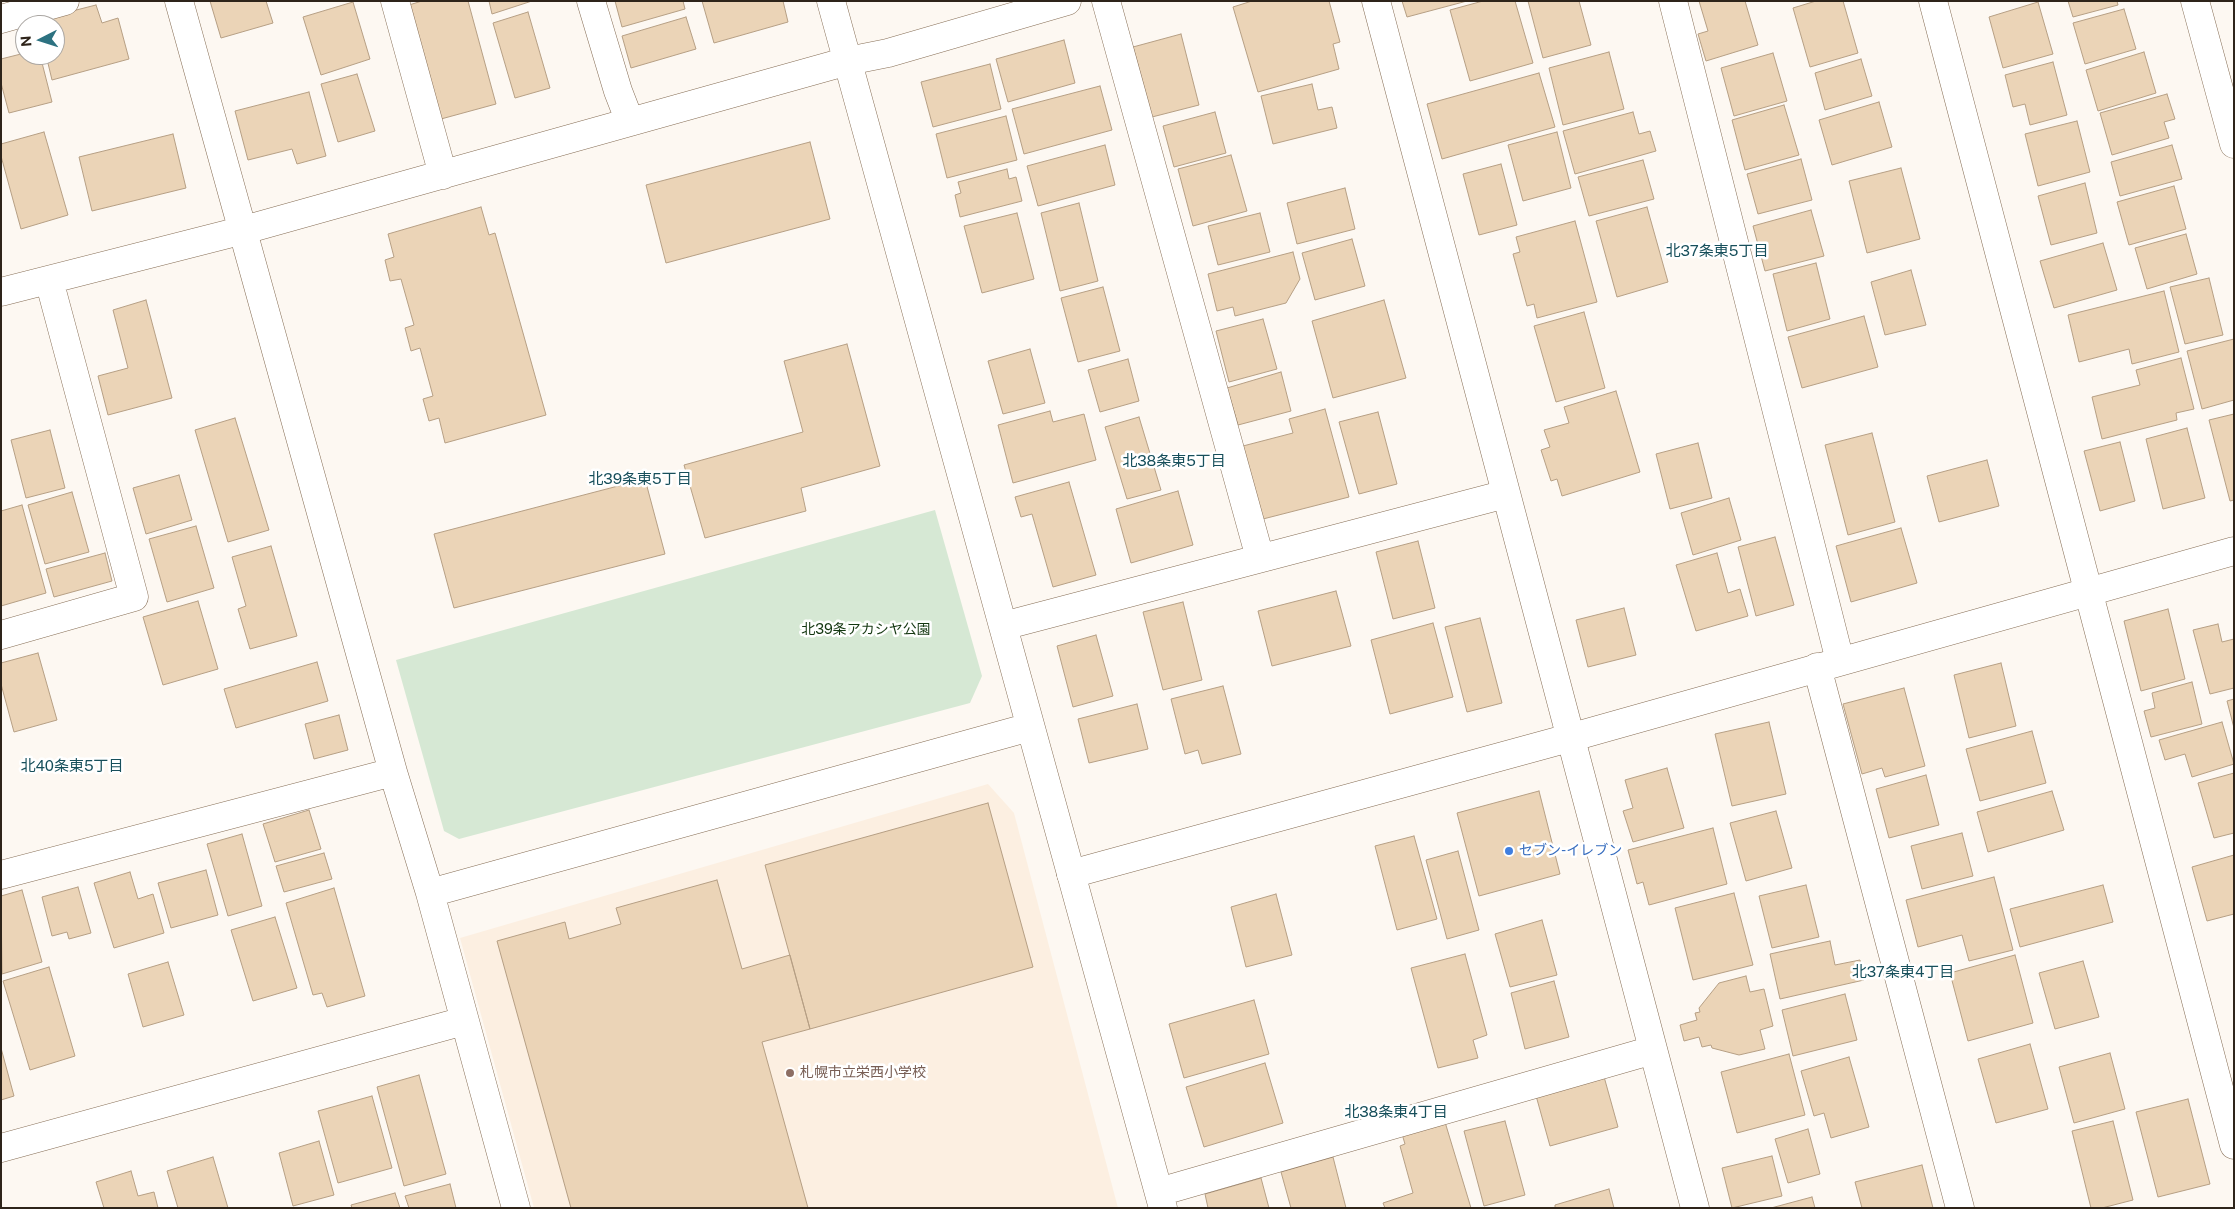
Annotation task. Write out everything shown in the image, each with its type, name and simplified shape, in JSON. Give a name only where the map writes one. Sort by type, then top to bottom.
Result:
[{"type":"street","points":[[1,19],[65,1]]},
{"type":"street","points":[[179,1],[393,772],[430,893],[516,1208]]},
{"type":"street","points":[[395,1],[443,175]]},
{"type":"street","points":[[591,1],[618,91],[630,122]]},
{"type":"street","points":[[831,1],[1161,1200],[1653,1050]]},
{"type":"street","points":[[1,292],[244,230],[848,60],[888,53],[1068,1]]},
{"type":"street","points":[[1106,1],[1260,558]]},
{"type":"street","points":[[1376,1],[1569,738],[1695,1208]]},
{"type":"street","points":[[1673,1],[1828,664],[1960,1208]]},
{"type":"street","points":[[1934,1],[2234,1145]]},
{"type":"street","points":[[2194,1],[2234,144]]},
{"type":"street","points":[[1,635],[134,597],[49,280]]},
{"type":"street","points":[[1003,626],[1506,494]]},
{"type":"street","points":[[1071,874],[1569,738],[2234,551]]},
{"type":"street","points":[[430,893],[1030,727]]},
{"type":"street","points":[[1,875],[393,772]]},
{"type":"street","points":[[1,1148],[464,1021]]},
{"type":"shaded area","name":"札幌市立栄西小学校","points":[[988,784],[1014,813],[1118,1208],[534,1208],[460,938]]},
{"type":"green space","name":"北39条アカシヤ公園","points":[[935,510],[982,676],[970,703],[459,839],[444,831],[396,660]]},
{"type":"building","points":[[210,1],[266,1],[273,23],[221,38]]},
{"type":"building","points":[[422,1],[468,1],[496,104],[441,119],[409,5]]},
{"type":"building","points":[[489,1],[532,1],[492,14]]},
{"type":"building","points":[[615,1],[683,1],[685,9],[622,27]]},
{"type":"building","points":[[702,1],[783,1],[788,22],[714,43]]},
{"type":"building","points":[[1252,1],[1329,1],[1340,42],[1333,44],[1339,69],[1258,92],[1233,7]]},
{"type":"building","points":[[1402,1],[1467,1],[1407,17]]},
{"type":"building","points":[[1483,1],[1515,1],[1533,63],[1470,81],[1450,10]]},
{"type":"building","points":[[1528,1],[1579,1],[1591,45],[1543,58]]},
{"type":"building","points":[[1699,1],[1745,1],[1758,45],[1706,61],[1698,34],[1708,31]]},
{"type":"building","points":[[1816,1],[1843,1],[1858,53],[1810,67],[1793,8]]},
{"type":"building","points":[[2068,1],[2117,1],[2118,5],[2073,17]]},
{"type":"building","points":[[353,2],[370,59],[321,75],[303,17]]},
{"type":"building","points":[[2038,2],[2053,54],[2003,68],[1989,17]]},
{"type":"building","points":[[96,5],[102,23],[118,18],[129,59],[52,80],[48,65],[65,65],[65,15],[57,15]]},
{"type":"building","points":[[2124,9],[2136,49],[2085,64],[2073,23]]},
{"type":"building","points":[[528,12],[550,88],[515,98],[493,23]]},
{"type":"building","points":[[686,17],[696,49],[631,68],[622,36]]},
{"type":"building","points":[[1181,34],[1199,105],[1152,117],[1133,47]]},
{"type":"building","points":[[1064,40],[1075,83],[1008,102],[996,59]]},
{"type":"building","points":[[1609,52],[1624,109],[1563,125],[1549,68]]},
{"type":"building","points":[[2144,52],[2156,93],[2098,111],[2086,70]]},
{"type":"building","points":[[1773,53],[1787,101],[1734,116],[1721,68]]},
{"type":"building","points":[[15,56],[15,65],[43,65],[52,102],[9,113],[1,83],[1,59]]},
{"type":"building","points":[[1861,59],[1872,96],[1825,110],[1815,73]]},
{"type":"building","points":[[2053,62],[2067,115],[2030,125],[2025,104],[2013,107],[2005,75]]},
{"type":"building","points":[[990,64],[1001,109],[933,127],[921,82]]},
{"type":"building","points":[[1539,73],[1555,127],[1442,159],[1427,104]]},
{"type":"building","points":[[357,74],[375,131],[338,142],[321,84]]},
{"type":"building","points":[[1312,84],[1318,110],[1332,107],[1337,128],[1273,144],[1261,96]]},
{"type":"building","points":[[1100,86],[1112,130],[1024,154],[1012,109]]},
{"type":"building","points":[[309,92],[326,156],[297,164],[292,149],[248,160],[235,111]]},
{"type":"building","points":[[2167,94],[2175,119],[2164,122],[2169,138],[2112,155],[2100,113]]},
{"type":"building","points":[[1879,102],[1892,147],[1832,165],[1819,120]]},
{"type":"building","points":[[1784,105],[1799,155],[1745,170],[1732,120]]},
{"type":"building","points":[[1215,112],[1226,153],[1174,167],[1163,126]]},
{"type":"building","points":[[1633,112],[1639,134],[1650,131],[1656,151],[1575,174],[1563,131]]},
{"type":"building","points":[[1006,116],[1017,160],[947,178],[936,134]]},
{"type":"building","points":[[2077,121],[2090,172],[2038,186],[2025,134]]},
{"type":"building","points":[[44,132],[68,215],[21,229],[1,156],[1,144]]},
{"type":"building","points":[[1557,132],[1571,188],[1523,201],[1508,145]]},
{"type":"building","points":[[173,134],[186,188],[92,211],[79,157]]},
{"type":"building","points":[[810,142],[830,219],[666,263],[646,185]]},
{"type":"building","points":[[1105,145],[1115,185],[1038,206],[1027,166]]},
{"type":"building","points":[[2172,145],[2182,179],[2120,196],[2111,162]]},
{"type":"building","points":[[1231,155],[1247,211],[1193,226],[1178,169]]},
{"type":"building","points":[[1801,159],[1812,200],[1758,214],[1747,174]]},
{"type":"building","points":[[1643,160],[1654,199],[1589,216],[1578,177]]},
{"type":"building","points":[[1501,164],[1517,225],[1479,235],[1463,174]]},
{"type":"building","points":[[1901,168],[1920,239],[1867,253],[1849,181]]},
{"type":"building","points":[[1007,169],[1009,179],[1016,177],[1022,201],[960,217],[955,195],[961,193],[958,182]]},
{"type":"building","points":[[2085,183],[2097,233],[2051,245],[2038,196]]},
{"type":"building","points":[[2174,186],[2186,229],[2129,245],[2117,202]]},
{"type":"building","points":[[1345,188],[1355,229],[1297,244],[1287,203]]},
{"type":"building","points":[[1079,203],[1098,281],[1060,291],[1041,213]]},
{"type":"building","points":[[481,207],[489,235],[495,233],[546,415],[445,443],[439,418],[429,421],[423,399],[433,396],[420,348],[411,351],[405,328],[414,325],[401,279],[390,281],[385,260],[394,257],[388,234]]},
{"type":"building","points":[[1647,207],[1668,282],[1617,297],[1596,221]]},
{"type":"building","points":[[1811,210],[1824,256],[1765,271],[1753,226]]},
{"type":"building","points":[[1017,213],[1034,279],[982,293],[964,226]]},
{"type":"building","points":[[1260,213],[1270,252],[1218,265],[1208,226]]},
{"type":"building","points":[[1575,221],[1597,302],[1537,318],[1534,304],[1527,306],[1513,254],[1520,252],[1516,237]]},
{"type":"building","points":[[2186,234],[2197,274],[2147,289],[2135,248]]},
{"type":"building","points":[[1352,239],[1365,286],[1315,300],[1302,253]]},
{"type":"building","points":[[2103,243],[2117,290],[2054,308],[2040,261]]},
{"type":"building","points":[[1293,252],[1300,279],[1286,303],[1235,316],[1233,307],[1217,311],[1208,274]]},
{"type":"building","points":[[1816,263],[1830,319],[1787,331],[1773,274]]},
{"type":"building","points":[[1911,270],[1926,325],[1885,335],[1871,282]]},
{"type":"building","points":[[2209,278],[2223,335],[2185,344],[2170,287]]},
{"type":"building","points":[[1103,287],[1120,351],[1078,362],[1061,298]]},
{"type":"building","points":[[2164,291],[2179,352],[2132,364],[2129,349],[2079,362],[2068,315]]},
{"type":"building","points":[[146,300],[172,398],[108,415],[98,376],[128,368],[113,310]]},
{"type":"building","points":[[1384,300],[1406,378],[1333,398],[1312,321]]},
{"type":"building","points":[[1584,312],[1605,388],[1556,402],[1534,326]]},
{"type":"building","points":[[1864,316],[1878,367],[1802,388],[1788,337]]},
{"type":"building","points":[[1263,319],[1277,369],[1229,382],[1216,331]]},
{"type":"building","points":[[2234,339],[2234,400],[2202,409],[2187,351]]},
{"type":"building","points":[[847,344],[880,466],[801,488],[806,511],[705,538],[684,465],[803,432],[784,361]]},
{"type":"building","points":[[1030,349],[1045,403],[1003,414],[988,361]]},
{"type":"building","points":[[2181,358],[2194,409],[2176,413],[2177,420],[2102,439],[2092,397],[2140,385],[2136,370]]},
{"type":"building","points":[[1128,359],[1139,401],[1100,412],[1088,370]]},
{"type":"building","points":[[1281,372],[1291,411],[1238,425],[1227,388]]},
{"type":"building","points":[[1616,391],[1640,472],[1562,496],[1557,479],[1551,481],[1541,450],[1550,447],[1544,430],[1569,423],[1564,407]]},
{"type":"building","points":[[1325,409],[1349,497],[1263,519],[1243,446],[1293,433],[1289,419]]},
{"type":"building","points":[[1050,411],[1053,422],[1084,414],[1096,460],[1013,483],[998,425]]},
{"type":"building","points":[[1378,412],[1397,484],[1359,494],[1339,422]]},
{"type":"building","points":[[2234,414],[2234,500],[2230,501],[2209,420]]},
{"type":"building","points":[[1139,417],[1161,490],[1127,499],[1105,427]]},
{"type":"building","points":[[235,418],[269,530],[228,542],[195,430]]},
{"type":"building","points":[[2187,428],[2205,498],[2163,509],[2146,439]]},
{"type":"building","points":[[50,430],[65,488],[26,498],[11,440]]},
{"type":"building","points":[[1872,433],[1895,522],[1848,535],[1825,445]]},
{"type":"building","points":[[2120,442],[2135,501],[2100,511],[2084,451]]},
{"type":"building","points":[[1698,443],[1712,498],[1670,509],[1656,454]]},
{"type":"building","points":[[1987,460],[1999,506],[1939,522],[1927,476]]},
{"type":"building","points":[[179,475],[192,520],[146,534],[133,488]]},
{"type":"building","points":[[645,479],[665,554],[454,608],[434,534]]},
{"type":"building","points":[[1069,482],[1096,575],[1053,587],[1032,514],[1021,517],[1015,497]]},
{"type":"building","points":[[1178,491],[1193,545],[1131,563],[1116,509]]},
{"type":"building","points":[[72,492],[89,552],[45,564],[28,505]]},
{"type":"building","points":[[1729,498],[1741,540],[1693,555],[1681,513]]},
{"type":"building","points":[[22,505],[46,593],[1,606],[1,511]]},
{"type":"building","points":[[196,526],[214,588],[167,602],[149,539]]},
{"type":"building","points":[[1901,528],[1917,583],[1851,602],[1836,546]]},
{"type":"building","points":[[1775,537],[1794,605],[1756,616],[1738,547]]},
{"type":"building","points":[[1418,541],[1435,608],[1393,619],[1376,552]]},
{"type":"building","points":[[271,546],[297,636],[250,649],[238,609],[246,606],[232,557]]},
{"type":"building","points":[[105,553],[112,581],[54,597],[46,569]]},
{"type":"building","points":[[1717,553],[1728,593],[1740,589],[1748,616],[1696,631],[1676,565]]},
{"type":"building","points":[[1336,591],[1351,646],[1272,666],[1258,611]]},
{"type":"building","points":[[198,601],[218,669],[163,685],[143,617]]},
{"type":"building","points":[[1183,602],[1202,680],[1163,690],[1143,612]]},
{"type":"building","points":[[1624,608],[1636,655],[1588,667],[1576,620]]},
{"type":"building","points":[[2168,609],[2185,679],[2141,691],[2124,621]]},
{"type":"building","points":[[1480,618],[1502,703],[1467,712],[1445,627]]},
{"type":"building","points":[[1433,623],[1453,697],[1390,714],[1371,640]]},
{"type":"building","points":[[2218,624],[2222,642],[2234,639],[2234,688],[2210,694],[2193,630]]},
{"type":"building","points":[[1096,635],[1113,696],[1073,707],[1057,646]]},
{"type":"building","points":[[38,653],[57,720],[14,732],[1,684],[1,663]]},
{"type":"building","points":[[317,662],[328,701],[236,728],[224,689]]},
{"type":"building","points":[[2001,663],[2016,726],[1969,738],[1954,675]]},
{"type":"building","points":[[2192,682],[2202,724],[2151,737],[2144,711],[2155,708],[2152,693]]},
{"type":"building","points":[[1223,686],[1241,754],[1202,764],[1198,750],[1185,754],[1171,699]]},
{"type":"building","points":[[1904,688],[1925,766],[1885,777],[1882,768],[1862,774],[1843,704]]},
{"type":"building","points":[[2234,699],[2234,728],[2227,701]]},
{"type":"building","points":[[1137,704],[1148,749],[1089,763],[1078,719]]},
{"type":"building","points":[[339,715],[348,750],[314,759],[305,724]]},
{"type":"building","points":[[1769,722],[1786,794],[1732,806],[1715,734]]},
{"type":"building","points":[[2222,722],[2234,764],[2192,777],[2185,754],[2165,760],[2159,740]]},
{"type":"building","points":[[2032,731],[2046,783],[1980,801],[1966,749]]},
{"type":"building","points":[[1667,768],[1684,828],[1633,842],[1623,811],[1633,808],[1625,780]]},
{"type":"building","points":[[2234,773],[2234,833],[2214,838],[2198,783]]},
{"type":"building","points":[[1926,775],[1939,825],[1889,838],[1876,789]]},
{"type":"building","points":[[1539,791],[1560,874],[1479,896],[1457,813]]},
{"type":"building","points":[[2052,791],[2064,830],[1988,852],[1977,812]]},
{"type":"building","points":[[988,803],[1033,967],[810,1029],[765,865]]},
{"type":"building","points":[[309,810],[321,849],[275,862],[263,824]]},
{"type":"building","points":[[1776,811],[1792,868],[1746,881],[1730,823]]},
{"type":"building","points":[[1713,828],[1727,884],[1649,905],[1643,882],[1637,884],[1628,850]]},
{"type":"building","points":[[1962,833],[1973,876],[1922,889],[1911,846]]},
{"type":"building","points":[[242,834],[262,906],[228,916],[207,844]]},
{"type":"building","points":[[1414,836],[1437,919],[1397,930],[1375,846]]},
{"type":"building","points":[[1458,851],[1479,930],[1447,939],[1426,860]]},
{"type":"building","points":[[324,853],[332,879],[284,892],[276,866]]},
{"type":"building","points":[[2234,855],[2234,914],[2207,921],[2192,867]]},
{"type":"building","points":[[206,870],[218,915],[171,928],[158,883]]},
{"type":"building","points":[[130,872],[138,899],[153,894],[164,933],[114,948],[94,883]]},
{"type":"building","points":[[1994,877],[2013,950],[1969,961],[1962,935],[1918,947],[1906,900]]},
{"type":"building","points":[[717,880],[742,969],[790,955],[810,1029],[762,1042],[808,1208],[571,1208],[497,941],[565,922],[569,939],[621,924],[616,908]]},
{"type":"building","points":[[1806,885],[1819,937],[1772,948],[1759,896]]},
{"type":"building","points":[[2103,885],[2113,922],[2020,947],[2010,909]]},
{"type":"building","points":[[78,887],[91,933],[69,939],[67,932],[52,936],[42,897]]},
{"type":"building","points":[[334,888],[365,996],[327,1007],[322,993],[313,995],[286,903]]},
{"type":"building","points":[[22,890],[42,962],[2,974],[1,896]]},
{"type":"building","points":[[1734,893],[1753,965],[1693,980],[1675,908]]},
{"type":"building","points":[[1276,894],[1292,955],[1246,967],[1231,907]]},
{"type":"building","points":[[275,917],[297,988],[253,1001],[231,930]]},
{"type":"building","points":[[1542,920],[1557,975],[1510,987],[1495,934]]},
{"type":"building","points":[[1830,941],[1835,965],[1860,960],[1864,980],[1780,999],[1770,954]]},
{"type":"building","points":[[1465,954],[1487,1035],[1473,1040],[1478,1058],[1438,1068],[1411,968]]},
{"type":"building","points":[[2015,955],[2033,1023],[1968,1041],[1950,973]]},
{"type":"building","points":[[2083,961],[2099,1017],[2055,1029],[2039,973]]},
{"type":"building","points":[[168,962],[184,1015],[143,1027],[128,974]]},
{"type":"building","points":[[49,967],[75,1056],[30,1070],[3,981]]},
{"type":"building","points":[[1746,976],[1750,992],[1764,989],[1773,1026],[1760,1030],[1765,1049],[1739,1055],[1712,1048],[1711,1045],[1702,1047],[1699,1037],[1684,1041],[1680,1025],[1697,1020],[1695,1013],[1700,1012],[1699,1008],[1719,983]]},
{"type":"building","points":[[1554,981],[1569,1037],[1525,1049],[1511,993]]},
{"type":"building","points":[[1845,994],[1857,1040],[1793,1056],[1782,1010]]},
{"type":"building","points":[[1254,1000],[1269,1054],[1184,1078],[1169,1024]]},
{"type":"building","points":[[2030,1044],[2048,1109],[1996,1123],[1978,1059]]},
{"type":"building","points":[[1,1048],[14,1096],[1,1100]]},
{"type":"building","points":[[2110,1053],[2125,1109],[2074,1123],[2059,1067]]},
{"type":"building","points":[[1789,1054],[1805,1115],[1737,1133],[1721,1072]]},
{"type":"building","points":[[1849,1057],[1869,1127],[1831,1138],[1824,1113],[1814,1116],[1801,1071]]},
{"type":"building","points":[[1265,1063],[1283,1123],[1204,1147],[1186,1087]]},
{"type":"building","points":[[1603,1073],[1618,1127],[1550,1146],[1535,1092]]},
{"type":"building","points":[[419,1075],[446,1174],[404,1186],[377,1087]]},
{"type":"building","points":[[372,1096],[392,1168],[338,1183],[318,1111]]},
{"type":"building","points":[[2188,1099],[2210,1184],[2158,1197],[2136,1112]]},
{"type":"building","points":[[1505,1121],[1525,1195],[1484,1206],[1464,1131]]},
{"type":"building","points":[[2113,1121],[2133,1200],[2102,1208],[2091,1208],[2072,1131]]},
{"type":"building","points":[[1445,1122],[1471,1208],[1385,1208],[1383,1203],[1413,1193],[1400,1146],[1405,1144],[1402,1134]]},
{"type":"building","points":[[1808,1129],[1820,1174],[1788,1183],[1775,1139]]},
{"type":"building","points":[[319,1141],[334,1195],[293,1206],[279,1153]]},
{"type":"building","points":[[1772,1156],[1782,1196],[1732,1208],[1722,1168]]},
{"type":"building","points":[[213,1157],[228,1208],[178,1208],[167,1171]]},
{"type":"building","points":[[1333,1157],[1346,1208],[1291,1208],[1281,1172]]},
{"type":"building","points":[[1922,1165],[1933,1208],[1862,1208],[1855,1182]]},
{"type":"building","points":[[131,1171],[138,1196],[154,1192],[158,1208],[104,1208],[96,1182]]},
{"type":"building","points":[[1261,1178],[1269,1208],[1208,1208],[1205,1194]]},
{"type":"building","points":[[450,1184],[456,1208],[409,1208],[405,1196]]},
{"type":"building","points":[[1609,1189],[1614,1208],[1555,1208],[1555,1205]]},
{"type":"building","points":[[395,1193],[400,1208],[352,1208],[351,1205]]},
{"type":"building","points":[[1812,1197],[1815,1208],[1771,1208]]},
{"type":"place","name":"セブン-イレブン","points":[[1509,851]]},
{"type":"place","name":"札幌市立栄西小学校","points":[[790,1073]]},
{"type":"district","name":"北37条東5丁目","points":[[1717,251]]},
{"type":"district","name":"北38条東5丁目","points":[[1174,461]]},
{"type":"district","name":"北39条東5丁目","points":[[640,479]]},
{"type":"district","name":"北40条東5丁目","points":[[72,766]]},
{"type":"district","name":"北37条東4丁目","points":[[1903,972]]},
{"type":"district","name":"北38条東4丁目","points":[[1396,1112]]}]
